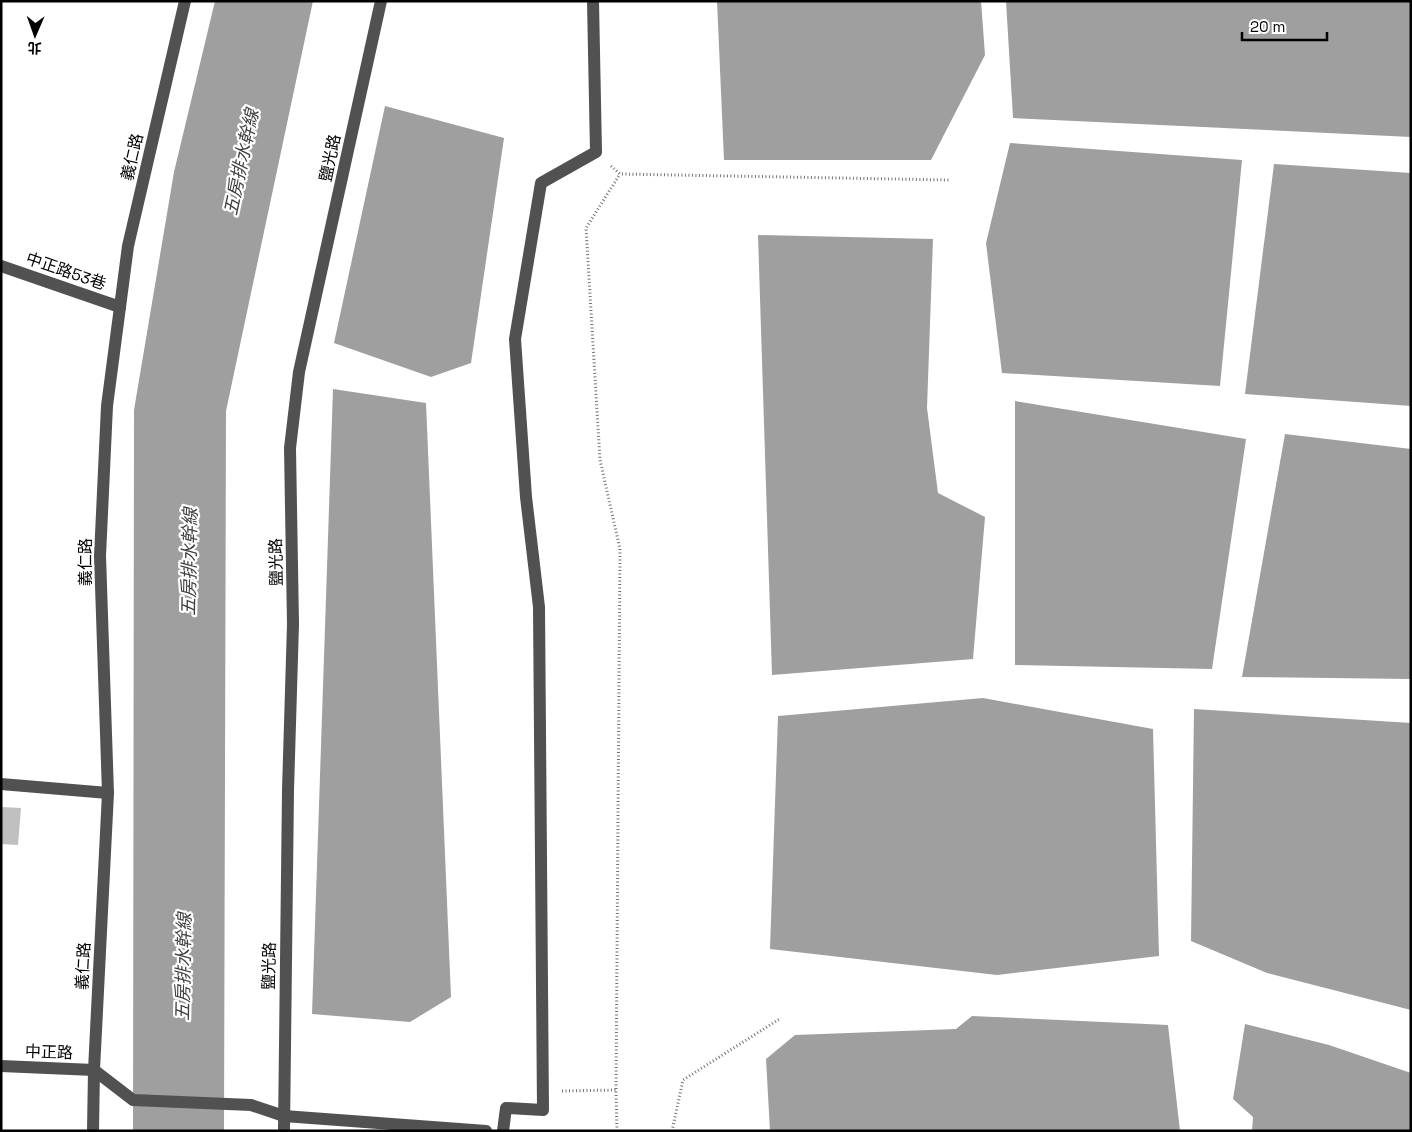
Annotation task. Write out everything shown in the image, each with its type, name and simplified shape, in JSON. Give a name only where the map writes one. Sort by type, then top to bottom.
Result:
[{"type":"street","name":"義仁路","points":[[93,1131],[94,1070],[108,793],[100,556],[107,406],[128,246],[185,1]]},
{"type":"street","name":"鹽光路","points":[[284,1131],[288,790],[294,624],[290,448],[299,372],[381,1]]},
{"type":"street","points":[[503,1131],[506,1108],[543,1110],[539,608],[526,497],[515,339],[541,183],[596,152],[593,1]]},
{"type":"street","name":"中正路53巷","points":[[1,266],[120,307]]},
{"type":"street","points":[[1,784],[108,793]]},
{"type":"street","name":"中正路","points":[[1,1066],[94,1070]]},
{"type":"street","points":[[94,1070],[133,1100],[251,1105],[284,1116],[486,1131]]},
{"type":"path","points":[[596,152],[620,174],[949,180]]},
{"type":"path","points":[[618,1131],[616,1090],[620,549],[600,460],[586,228],[620,174]]},
{"type":"path","points":[[672,1131],[683,1080],[781,1018]]},
{"type":"path","points":[[543,1092],[616,1090]]},
{"type":"water","name":"五房排水幹線","points":[[215,1],[313,1],[226,411],[224,1131],[133,1131],[134,410],[174,172]]},
{"type":"water","points":[[717,1],[981,1],[985,55],[931,160],[724,160]]},
{"type":"water","points":[[1006,1],[1411,1],[1411,137],[1013,118]]},
{"type":"water","points":[[385,106],[504,138],[471,363],[431,377],[334,343]]},
{"type":"water","points":[[1010,143],[1242,160],[1220,386],[1002,373],[986,243]]},
{"type":"water","points":[[1274,164],[1411,173],[1411,406],[1245,394]]},
{"type":"water","points":[[758,235],[933,239],[927,408],[938,493],[985,517],[973,659],[772,675]]},
{"type":"water","points":[[333,389],[426,403],[451,997],[410,1022],[312,1014]]},
{"type":"water","points":[[1015,401],[1246,439],[1212,669],[1015,665]]},
{"type":"water","points":[[1285,434],[1411,449],[1411,679],[1242,677]]},
{"type":"water","points":[[983,698],[1153,729],[1159,956],[997,975],[770,949],[778,716]]},
{"type":"water","points":[[1194,709],[1411,723],[1411,1010],[1267,973],[1191,941]]},
{"type":"water","points":[[972,1016],[1168,1025],[1180,1131],[770,1131],[766,1059],[795,1035],[956,1029]]},
{"type":"water","points":[[1245,1024],[1329,1045],[1411,1073],[1411,1131],[1252,1131],[1253,1117],[1233,1099]]},
{"type":"building","points":[[1,807],[21,808],[18,845],[1,844]]}]
